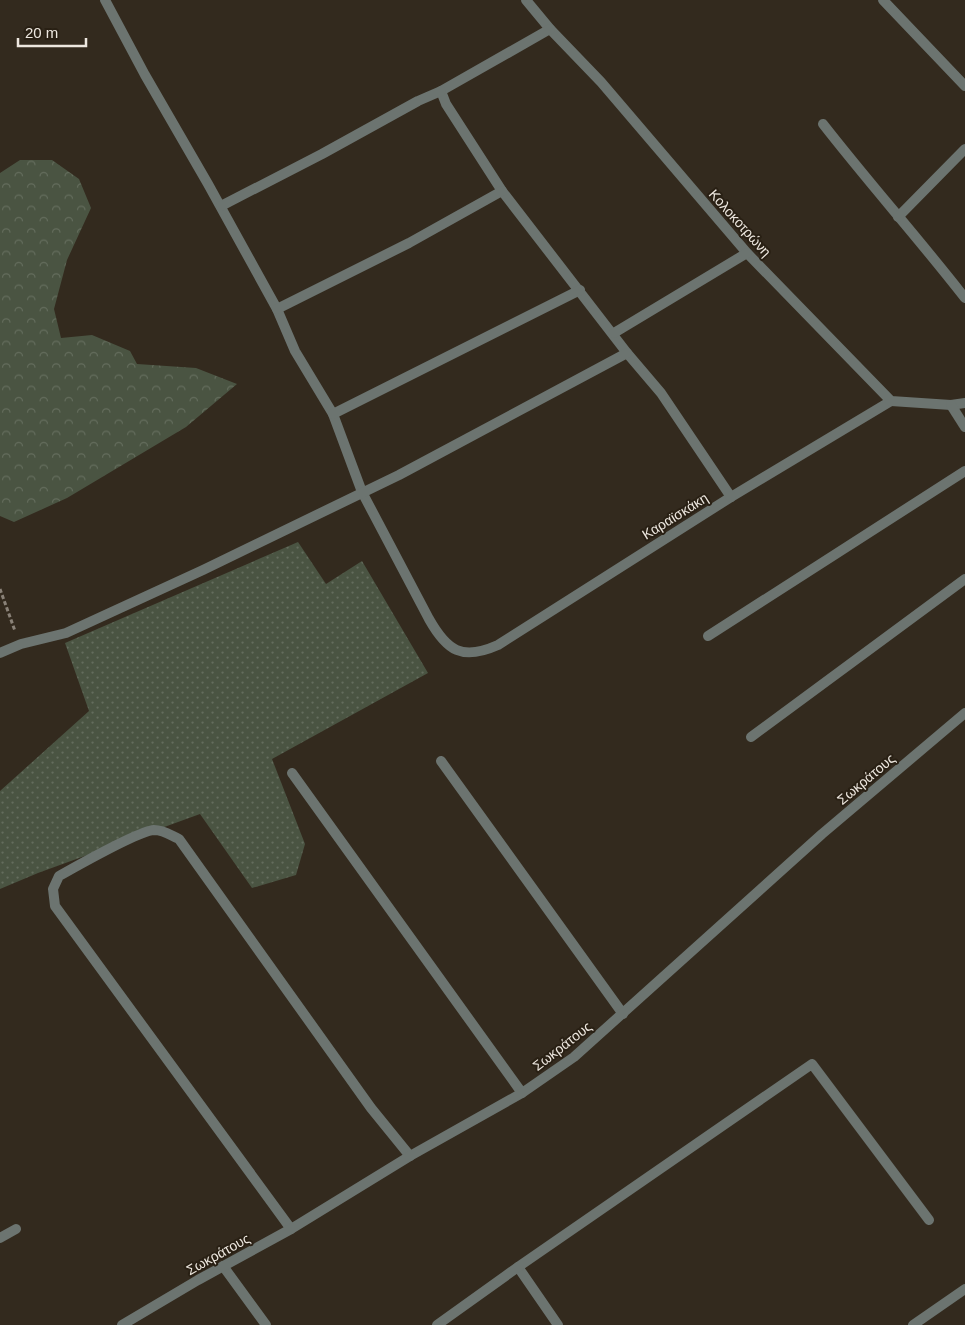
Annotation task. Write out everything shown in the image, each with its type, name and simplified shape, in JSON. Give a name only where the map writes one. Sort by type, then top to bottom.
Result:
[{"type":"street","points":[[105,0],[145,75],[221,206],[277,309],[295,351],[333,414],[362,492]]},
{"type":"street","name":"Κολοκοτρώνη","points":[[526,0],[550,29],[601,82],[747,253],[891,401]]},
{"type":"street","points":[[886,1],[965,86]]},
{"type":"street","points":[[221,206],[322,154],[418,101],[441,91],[550,29]]},
{"type":"street","points":[[441,91],[446,104],[502,191],[614,333],[627,353],[661,393],[731,497]]},
{"type":"street","points":[[823,124],[898,217],[923,244],[965,298]]},
{"type":"street","points":[[898,217],[965,149]]},
{"type":"street","points":[[277,309],[409,243],[502,191]]},
{"type":"street","points":[[614,333],[747,253]]},
{"type":"street","points":[[333,414],[580,290]]},
{"type":"street","points":[[0,652],[21,644],[66,633],[203,570],[399,474],[627,353]]},
{"type":"street","points":[[891,401],[951,405],[965,403]]},
{"type":"street","name":"Καραϊσκάκη","points":[[362,492],[440,638],[448,646],[460,651],[473,653],[498,645],[731,497],[891,401]]},
{"type":"street","points":[[951,405],[965,427]]},
{"type":"street","points":[[708,636],[965,470]]},
{"type":"street","points":[[751,737],[965,579]]},
{"type":"street","name":"Σωκράτους","points":[[122,1325],[291,1229],[410,1156],[522,1093],[574,1057],[822,834],[965,713]]},
{"type":"street","points":[[441,760],[623,1014]]},
{"type":"street","points":[[292,773],[522,1093]]},
{"type":"street","points":[[291,1229],[56,906],[54,889],[59,876],[138,835],[152,830],[165,832],[179,840],[371,1108],[410,1156]]},
{"type":"street","points":[[437,1325],[518,1266],[812,1064],[929,1220]]},
{"type":"street","points":[[0,1238],[16,1229]]},
{"type":"street","points":[[224,1266],[266,1325]]},
{"type":"street","points":[[518,1266],[558,1325]]},
{"type":"street","points":[[912,1325],[965,1289]]},
{"type":"path","points":[[0,590],[21,644]]},
{"type":"green space","points":[[20,160],[52,160],[79,179],[91,208],[67,260],[54,309],[61,338],[92,335],[130,351],[137,364],[196,368],[237,384],[186,427],[67,498],[14,522],[0,516],[0,173]]},
{"type":"green space","points":[[298,542],[326,584],[362,561],[428,673],[272,759],[305,844],[296,875],[252,888],[200,814],[38,873],[0,889],[0,791],[89,711],[65,643]]}]
